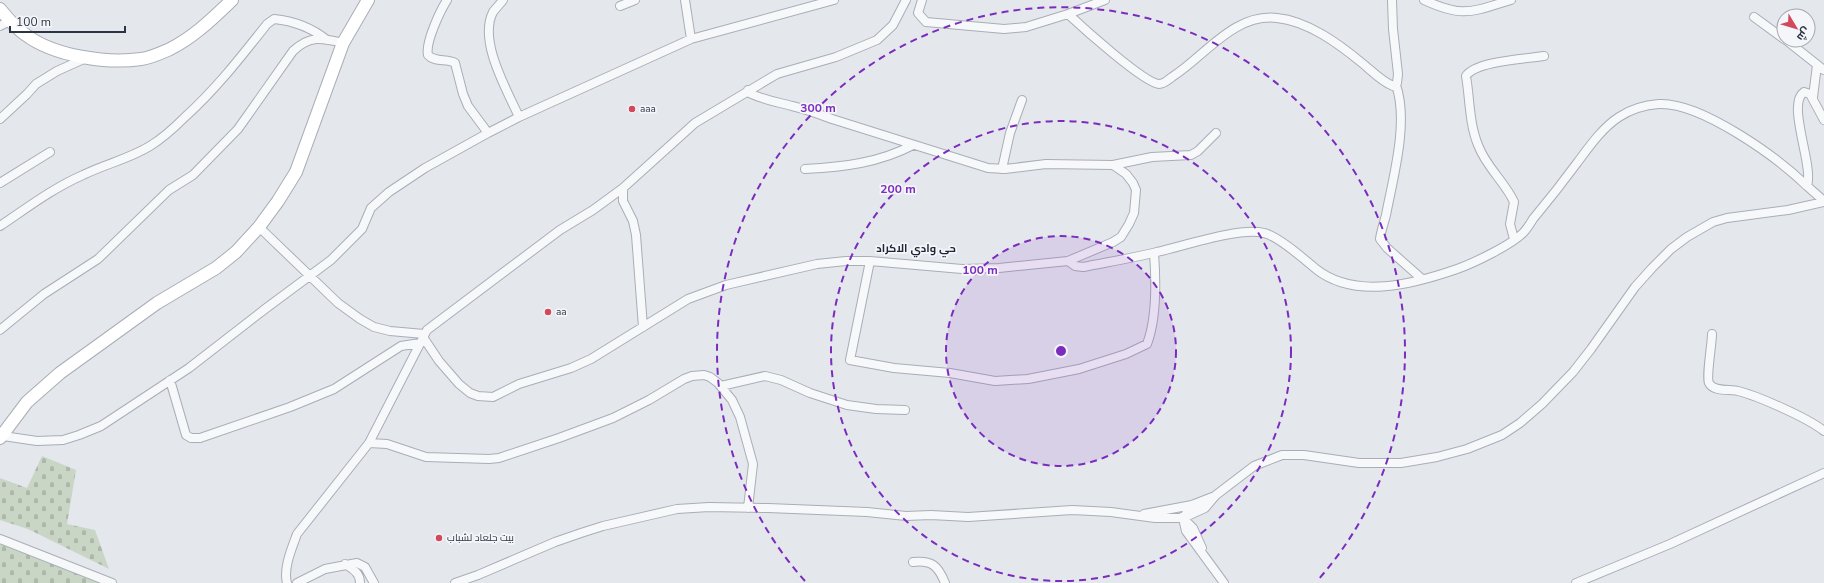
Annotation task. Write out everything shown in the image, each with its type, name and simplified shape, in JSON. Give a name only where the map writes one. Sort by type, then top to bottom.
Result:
[{"type":"street","points":[[0,9],[5,24],[45,45],[87,58],[120,61],[142,59],[169,50],[200,30],[232,0]]},
{"type":"street","points":[[1,437],[27,402],[60,373],[157,303],[216,268],[236,252],[259,227],[278,201],[296,172],[343,43],[368,0]]},
{"type":"street","points":[[447,0],[441,9],[433,31],[428,55],[435,60],[451,61],[455,64],[463,94],[468,106],[488,133]]},
{"type":"street","points":[[503,0],[493,12],[489,33],[492,52],[500,75],[519,117]]},
{"type":"street","points":[[620,6],[634,0]]},
{"type":"street","points":[[684,0],[691,39]]},
{"type":"street","points":[[1,437],[37,441],[63,440],[100,426],[170,380],[331,260],[362,229],[371,208],[383,197],[425,168],[488,133],[519,117],[691,39],[834,0]]},
{"type":"street","points":[[287,583],[287,569],[297,534],[369,443],[427,330],[560,230],[593,210],[623,188],[695,123],[777,74],[836,57],[877,40],[893,25],[906,0]]},
{"type":"street","points":[[922,0],[918,13],[922,20],[926,22],[951,26],[1004,29],[1026,27],[1068,14],[1105,0]]},
{"type":"street","points":[[1392,0],[1393,29],[1398,74],[1398,82],[1396,85],[1401,105],[1399,141],[1395,169],[1380,239],[1387,248],[1422,279]]},
{"type":"street","points":[[1424,0],[1448,10],[1461,13],[1475,11],[1511,0]]},
{"type":"street","points":[[1068,14],[1141,75],[1160,84],[1175,75],[1241,24],[1256,19],[1275,17],[1290,20],[1313,30],[1361,62],[1388,84],[1393,86],[1396,85]]},
{"type":"street","points":[[1754,17],[1776,33]]},
{"type":"street","points":[[0,226],[51,191],[69,181],[130,156],[149,147],[164,137],[203,100],[230,70],[267,24],[274,19],[293,21],[319,33],[328,40]]},
{"type":"street","points":[[0,330],[44,294],[98,259],[169,190],[193,175],[238,129],[298,46],[315,39],[343,43]]},
{"type":"street","points":[[1797,48],[1821,67],[1813,97]]},
{"type":"street","points":[[1514,239],[1510,224],[1514,202],[1509,192],[1490,168],[1478,146],[1471,124],[1466,76],[1474,69],[1491,64],[1544,56]]},
{"type":"street","points":[[0,119],[36,84],[57,71],[87,58]]},
{"type":"street","points":[[748,90],[749,93],[764,100],[816,112],[832,119],[988,168],[1002,169],[1033,165],[1113,165],[1152,157],[1191,155],[1198,151],[1216,133]]},
{"type":"street","points":[[1807,186],[1810,176],[1797,109],[1799,97],[1804,92],[1813,97],[1824,120]]},
{"type":"street","points":[[1002,169],[1010,133],[1022,100]]},
{"type":"street","points":[[1068,261],[1075,266],[1083,267],[1154,253],[1238,233],[1264,233],[1275,238],[1327,277],[1337,282],[1360,286],[1377,286],[1422,279],[1458,268],[1490,254],[1522,234],[1601,134],[1618,117],[1638,108],[1657,104],[1670,104],[1689,108],[1718,121],[1788,167],[1824,202]]},
{"type":"street","points":[[804,168],[833,167],[868,162],[897,153],[913,144]]},
{"type":"street","points":[[0,183],[50,152]]},
{"type":"street","points":[[259,227],[338,303],[360,319],[374,327],[422,338],[459,384],[470,393],[478,396],[493,397],[519,384],[571,368],[591,359],[688,299],[726,285],[817,264],[846,261],[870,261],[962,269],[999,268],[1068,261],[1114,242],[1121,236],[1129,224],[1136,202],[1136,190],[1126,174],[1113,165]]},
{"type":"street","points":[[623,188],[623,201],[633,221],[636,235],[643,327]]},
{"type":"street","points":[[455,583],[478,576],[555,542],[603,526],[683,508],[748,508],[868,512],[906,516],[985,516],[1072,510],[1155,518],[1183,518],[1205,508],[1216,495],[1254,466],[1282,455],[1304,455],[1359,463],[1401,462],[1450,454],[1496,438],[1520,423],[1542,404],[1562,384],[1591,350],[1635,287],[1671,249],[1687,237],[1713,222],[1727,218],[1788,210],[1824,202]]},
{"type":"street","points":[[870,261],[850,360],[894,368],[950,373],[995,381],[1043,377],[1079,369],[1126,354],[1147,344],[1152,319],[1156,279],[1154,253]]},
{"type":"street","points":[[1712,334],[1708,375],[1711,386],[1714,388],[1739,391],[1758,398],[1808,420],[1824,431]]},
{"type":"street","points":[[170,380],[186,435],[191,438],[200,438],[290,407],[334,389],[401,346],[422,338]]},
{"type":"street","points":[[369,443],[387,444],[426,457],[489,460],[559,438],[613,418],[692,376],[710,377],[721,386],[737,409],[753,460],[748,508]]},
{"type":"street","points":[[721,386],[765,376],[781,380],[810,393],[847,405],[876,409],[906,410]]},
{"type":"street","points":[[1576,583],[1670,544],[1824,473]]},
{"type":"street","points":[[1134,515],[1192,505],[1216,495]]},
{"type":"street","points":[[1192,505],[1183,518],[1186,531],[1224,583]]},
{"type":"street","points":[[1168,510],[1183,518]]},
{"type":"street","points":[[0,539],[112,583]]},
{"type":"street","points":[[913,562],[926,561],[932,563],[945,583]]},
{"type":"street","points":[[297,583],[314,573],[345,564],[357,563],[365,567],[374,583]]},
{"type":"street","points":[[345,564],[354,569],[360,583]]},
{"type":"green space","points":[[42,456],[76,470],[67,524],[95,530],[109,569],[28,529],[0,520],[0,478],[27,488]]},
{"type":"green space","points":[[0,542],[104,583],[0,583]]},
{"type":"place","name":"aaa","points":[[632,109]]},
{"type":"place","name":"aa","points":[[548,312]]},
{"type":"place","name":"بيت جلعاد لشباب","points":[[439,538]]},
{"type":"district","name":"حي وادي الاكراد","points":[[916,248]]}]
